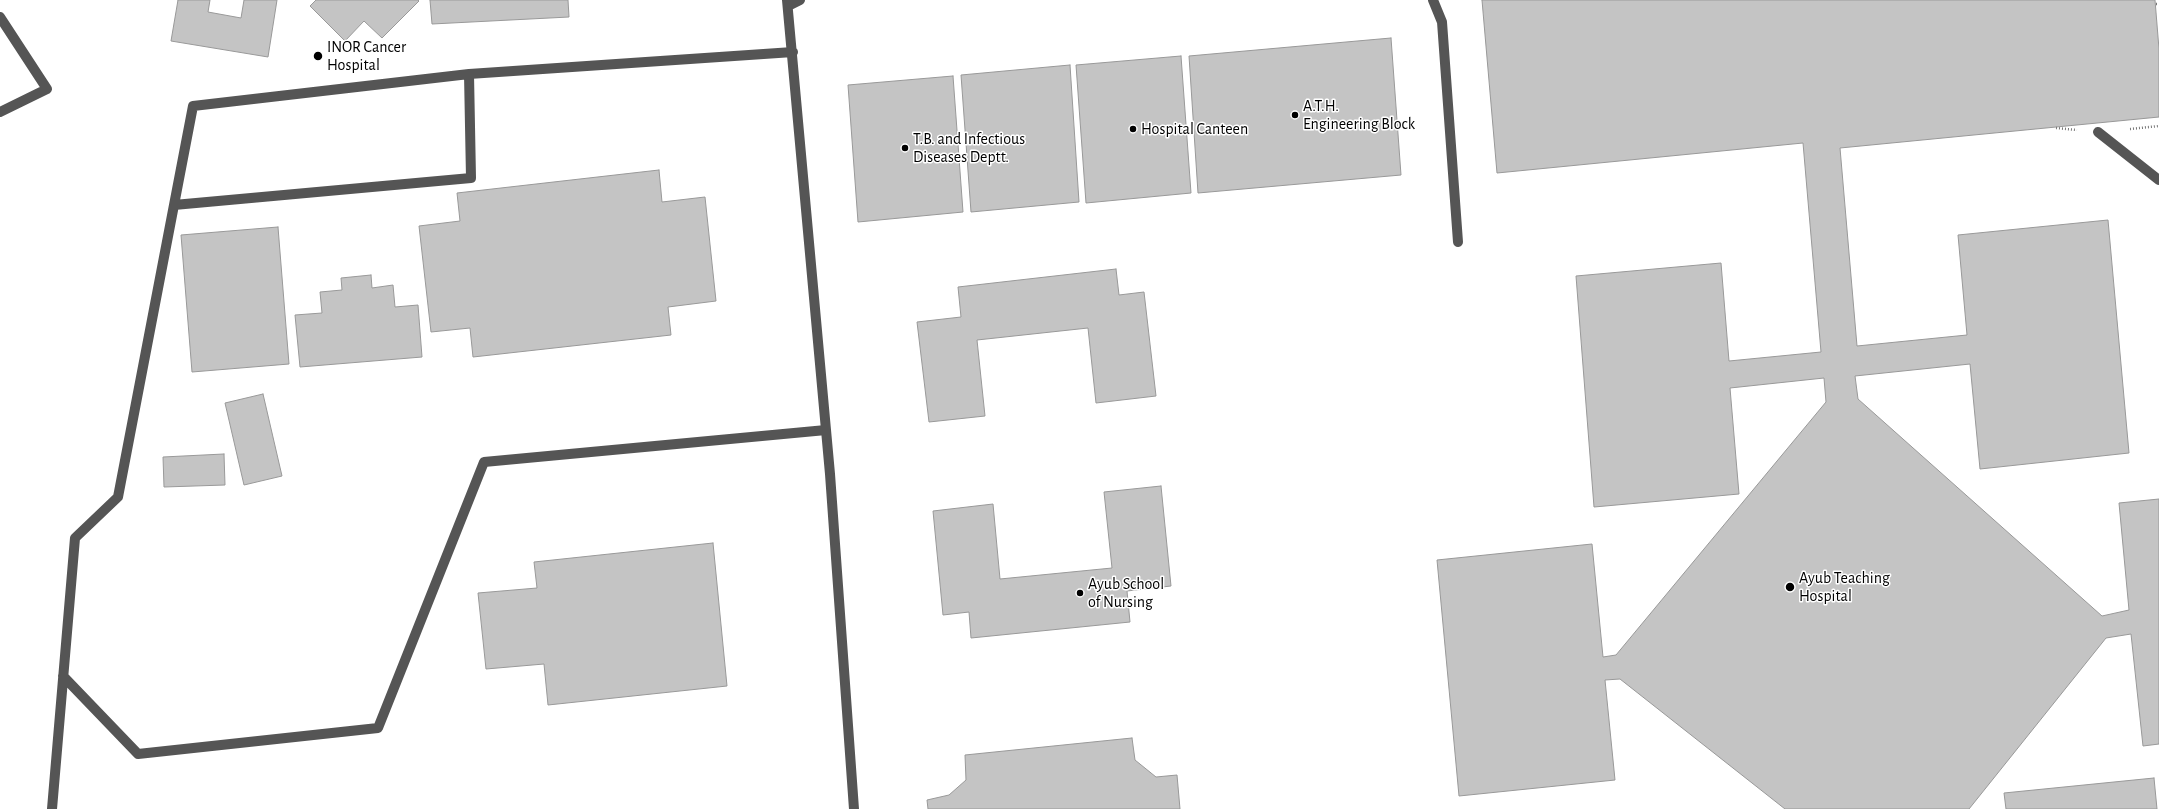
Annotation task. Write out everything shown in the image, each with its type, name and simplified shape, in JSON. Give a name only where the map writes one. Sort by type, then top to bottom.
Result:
[{"type":"street","points":[[800,0],[788,3],[826,430],[854,809]]},
{"type":"street","points":[[1433,0],[1442,22],[1458,242]]},
{"type":"street","points":[[0,17],[47,89],[0,112]]},
{"type":"street","points":[[52,809],[75,538],[118,498],[193,106],[469,74],[793,52]]},
{"type":"street","points":[[174,205],[471,178],[469,74]]},
{"type":"street","points":[[2098,132],[2159,180]]},
{"type":"street","points":[[63,676],[138,754],[378,728],[484,462],[826,430]]},
{"type":"building","points":[[178,0],[210,0],[208,12],[241,18],[244,0],[277,0],[268,57],[171,41]]},
{"type":"building","points":[[316,0],[419,1],[382,38],[364,21],[345,41],[310,6]]},
{"type":"building","points":[[430,0],[568,0],[569,17],[432,24]]},
{"type":"building","points":[[1482,0],[2155,0],[2159,49],[2159,117],[1840,148],[1857,346],[1967,335],[1958,235],[2108,220],[2129,453],[1980,469],[1970,364],[1855,376],[1858,399],[2102,616],[2129,610],[2119,503],[2159,499],[2159,744],[2143,746],[2131,634],[2106,638],[1969,809],[1785,809],[1620,679],[1605,680],[1615,780],[1459,796],[1437,560],[1592,544],[1603,657],[1616,655],[1826,402],[1824,378],[1730,388],[1739,494],[1594,507],[1576,276],[1721,263],[1729,361],[1821,352],[1803,143],[1497,173]]},
{"type":"building","name":"A.T.H. Engineering Block","points":[[1391,38],[1401,175],[1198,193],[1189,56]]},
{"type":"building","name":"Hospital Canteen","points":[[1181,56],[1191,193],[1086,203],[1076,65]]},
{"type":"building","points":[[1070,65],[1079,202],[971,212],[961,75]]},
{"type":"building","name":"T.B. and Infectious Diseases Deptt.","points":[[953,76],[963,212],[858,222],[848,85]]},
{"type":"building","points":[[659,170],[662,202],[705,197],[716,301],[668,307],[671,335],[473,357],[470,328],[431,332],[419,226],[460,221],[457,193]]},
{"type":"building","points":[[278,227],[289,364],[192,372],[181,235]]},
{"type":"building","points":[[1116,269],[1119,295],[1144,292],[1156,396],[1096,403],[1088,328],[977,340],[985,416],[929,422],[917,322],[961,317],[958,287]]},
{"type":"building","points":[[371,275],[372,288],[393,285],[395,307],[418,305],[422,357],[300,367],[295,315],[322,313],[320,292],[342,290],[341,278]]},
{"type":"building","points":[[263,394],[282,476],[244,485],[225,403]]},
{"type":"building","points":[[224,454],[225,485],[164,487],[163,457]]},
{"type":"building","points":[[1161,486],[1171,586],[1127,591],[1130,622],[971,638],[969,612],[943,615],[933,511],[993,504],[1000,579],[1112,568],[1104,492]]},
{"type":"building","points":[[713,543],[727,686],[548,705],[544,664],[486,669],[478,593],[537,588],[534,562]]},
{"type":"building","points":[[1132,738],[1135,760],[1156,777],[1177,775],[1180,809],[928,809],[927,800],[949,795],[966,780],[965,755]]},
{"type":"building","points":[[2154,778],[2157,809],[2006,809],[2004,793]]},
{"type":"place","name":"INOR Cancer Hospital","points":[[318,56]]},
{"type":"place","name":"A.T.H. Engineering Block","points":[[1295,115]]},
{"type":"place","name":"Hospital Canteen","points":[[1133,129]]},
{"type":"place","name":"T.B. and Infectious Diseases Deptt.","points":[[905,148]]},
{"type":"place","name":"Ayub Teaching Hospital","points":[[1790,587]]},
{"type":"place","name":"Ayub School of Nursing","points":[[1080,593]]}]
